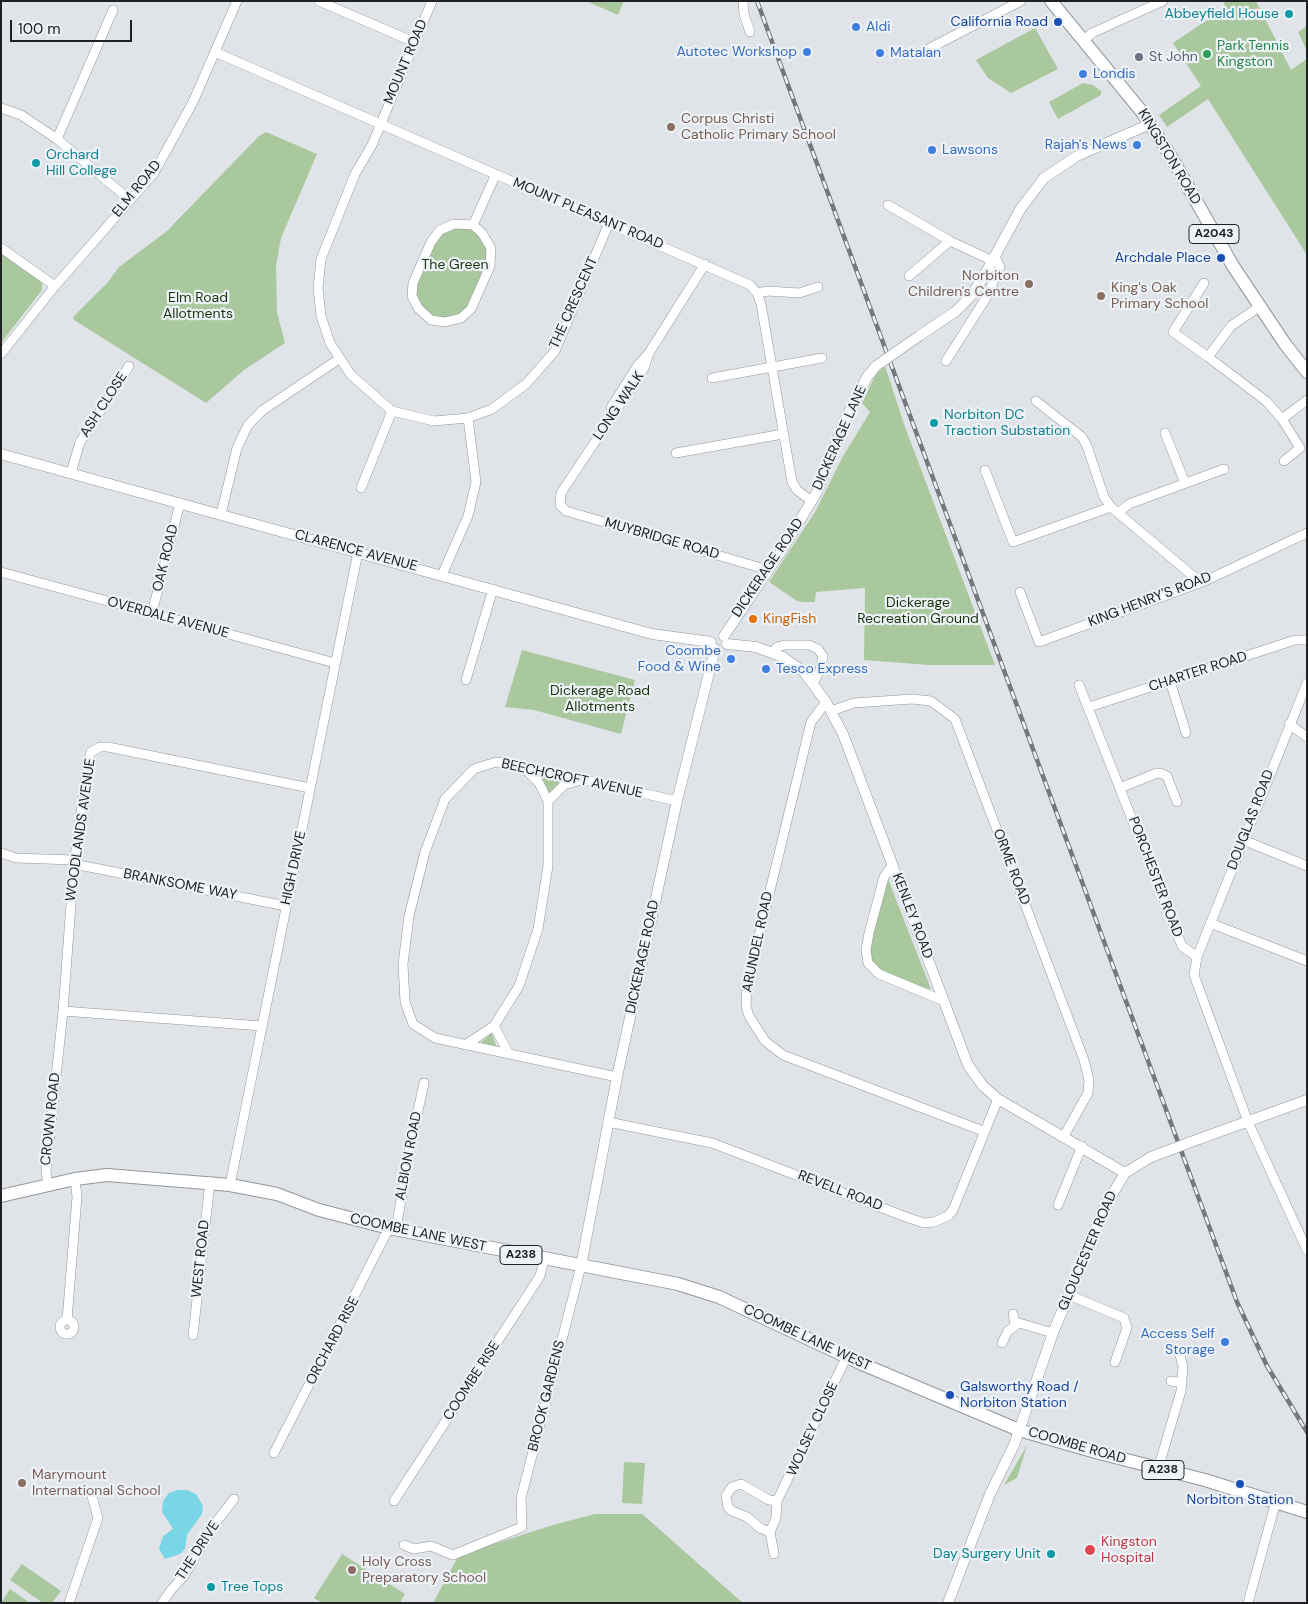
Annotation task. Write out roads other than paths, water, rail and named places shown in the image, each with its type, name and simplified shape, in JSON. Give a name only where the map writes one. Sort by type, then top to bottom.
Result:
[{"type":"main road","name":"KINGSTON ROAD","points":[[1051,1],[1150,124],[1259,306],[1307,372]]},
{"type":"main road","name":"COOMBE LANE WEST","points":[[1,1196],[75,1179],[107,1175],[210,1182],[277,1194],[319,1210],[392,1228],[580,1266],[651,1278],[700,1290],[1019,1430]]},
{"type":"main road","name":"COOMBE ROAD","points":[[1019,1430],[1206,1480],[1307,1512]]},
{"type":"street","name":"ELM ROAD","points":[[1,354],[55,286],[154,173],[172,142],[237,1]]},
{"type":"street","points":[[319,1],[414,42]]},
{"type":"street","name":"MOUNT ROAD","points":[[380,124],[432,1]]},
{"type":"street","points":[[743,1],[744,14],[750,32]]},
{"type":"street","points":[[930,48],[1021,1]]},
{"type":"street","points":[[1084,40],[1092,33],[1163,1]]},
{"type":"street","points":[[57,139],[113,10]]},
{"type":"street","name":"MOUNT PLEASANT ROAD","points":[[215,52],[746,282],[757,294]]},
{"type":"street","points":[[1,108],[21,115],[57,139],[130,200]]},
{"type":"street","name":"THE CRESCENT","points":[[380,124],[366,159],[355,174],[330,234],[318,275],[321,316],[330,343],[339,359],[356,380],[392,411],[434,420],[468,418],[492,409],[526,384],[555,351],[609,223]]},
{"type":"street","name":"DICKERAGE LANE","points":[[810,500],[821,485],[844,422],[867,377],[876,366],[964,304],[994,259],[1021,208],[1050,172],[1077,156],[1150,124]]},
{"type":"street","points":[[473,225],[496,174]]},
{"type":"street","points":[[888,205],[950,241],[994,259],[1000,267],[986,298],[946,361]]},
{"type":"street","points":[[454,224],[473,225],[482,233],[491,248],[490,266],[470,309],[462,318],[445,322],[431,320],[418,308],[412,296],[413,283],[431,242],[440,230],[454,224]]},
{"type":"street","points":[[909,276],[950,241]]},
{"type":"street","points":[[1,248],[55,286]]},
{"type":"street","name":"LONG WALK","points":[[560,506],[561,493],[584,456],[596,431],[638,365],[649,354],[705,264]]},
{"type":"street","points":[[1204,283],[1174,332],[1266,401],[1282,419],[1300,448],[1284,461]]},
{"type":"street","points":[[810,500],[797,490],[792,482],[773,367],[757,294],[768,291],[799,294],[818,287]]},
{"type":"street","points":[[1208,357],[1231,326],[1259,306]]},
{"type":"street","points":[[712,378],[822,358]]},
{"type":"street","points":[[221,514],[237,448],[248,425],[263,410],[339,359]]},
{"type":"street","name":"ASH CLOSE","points":[[71,473],[80,442],[128,366]]},
{"type":"street","points":[[1282,419],[1307,400]]},
{"type":"street","points":[[1036,401],[1082,437],[1104,497],[1114,510],[1193,576],[1205,580]]},
{"type":"street","points":[[361,488],[392,411]]},
{"type":"street","points":[[442,575],[468,516],[476,482],[468,418]]},
{"type":"street","points":[[1165,433],[1185,484]]},
{"type":"street","points":[[676,453],[784,434]]},
{"type":"street","name":"CLARENCE AVENUE","points":[[1,454],[662,636],[713,646]]},
{"type":"street","points":[[985,470],[1013,542],[1114,510],[1224,468]]},
{"type":"street","name":"DICKERAGE ROAD","points":[[726,640],[810,500]]},
{"type":"street","name":"OAK ROAD","points":[[152,613],[180,503]]},
{"type":"street","name":"MUYBRIDGE ROAD","points":[[560,506],[566,511],[758,567],[766,572]]},
{"type":"street","name":"KING HENRY'S ROAD","points":[[1020,592],[1039,642],[1205,580],[1307,533]]},
{"type":"street","name":"HIGH DRIVE","points":[[230,1185],[358,552]]},
{"type":"street","name":"OVERDALE AVENUE","points":[[1,572],[335,663]]},
{"type":"street","points":[[466,680],[493,590]]},
{"type":"street","name":"KENLEY ROAD","points":[[713,646],[722,650],[726,640],[773,652],[794,664],[813,683],[829,706],[842,734],[968,1065],[983,1086],[998,1098],[1125,1173]]},
{"type":"street","name":"CHARTER ROAD","points":[[1089,708],[1296,640],[1307,640]]},
{"type":"street","points":[[773,652],[777,647],[785,645],[809,645],[818,649],[823,656],[820,671],[813,683]]},
{"type":"street","name":"DICKERAGE ROAD","points":[[580,1266],[617,1077],[713,646]]},
{"type":"street","points":[[1170,681],[1186,733]]},
{"type":"street","name":"DOUGLAS ROAD","points":[[1197,957],[1307,683]]},
{"type":"street","name":"PORCHESTER ROAD","points":[[1079,685],[1182,946],[1197,957]]},
{"type":"street","name":"ORME ROAD","points":[[829,706],[903,700],[931,701],[955,719],[1084,1060],[1089,1080],[1088,1093],[1064,1136]]},
{"type":"street","name":"ARUNDEL ROAD","points":[[829,706],[810,722],[747,985],[746,1006],[749,1016],[765,1041],[783,1054],[983,1131]]},
{"type":"street","points":[[1289,724],[1307,737]]},
{"type":"street","name":"WOODLANDS AVENUE","points":[[58,1053],[74,862],[88,760],[91,752],[100,747],[310,788]]},
{"type":"street","name":"BEECHCROFT AVENUE","points":[[617,1077],[508,1052],[435,1038],[413,1024],[405,1002],[403,964],[409,916],[425,852],[445,799],[474,769],[496,762],[584,779],[677,801]]},
{"type":"street","points":[[465,1045],[494,1026],[519,986],[538,929],[548,866],[548,801],[539,783],[524,767]]},
{"type":"street","points":[[1120,788],[1157,773],[1163,774],[1168,776],[1177,802]]},
{"type":"street","points":[[548,801],[564,785],[584,779]]},
{"type":"street","points":[[1243,840],[1307,866]]},
{"type":"street","name":"BRANKSOME WAY","points":[[1,854],[16,858],[74,862],[286,906]]},
{"type":"street","points":[[892,866],[884,877],[869,933],[866,950],[868,963],[879,974],[944,1001]]},
{"type":"street","points":[[1210,923],[1307,961]]},
{"type":"street","points":[[1197,957],[1194,975],[1248,1122],[1307,1250]]},
{"type":"street","points":[[63,1011],[262,1026]]},
{"type":"street","points":[[494,1026],[508,1052]]},
{"type":"street","name":"CROWN ROAD","points":[[48,1185],[46,1171],[58,1053]]},
{"type":"street","name":"ALBION ROAD","points":[[392,1228],[424,1084]]},
{"type":"street","name":"REVELL ROAD","points":[[608,1122],[712,1142],[924,1223],[941,1220],[953,1210],[983,1131],[998,1098]]},
{"type":"street","name":"GLOUCESTER ROAD","points":[[948,1603],[987,1502],[1019,1430],[1053,1333],[1104,1208],[1125,1173],[1151,1157],[1307,1100]]},
{"type":"street","points":[[1058,1205],[1082,1146]]},
{"type":"street","points":[[67,1320],[77,1197],[75,1179]]},
{"type":"street","name":"WEST ROAD","points":[[193,1335],[210,1182]]},
{"type":"street","name":"ORCHARD RISE","points":[[274,1453],[392,1228]]},
{"type":"street","name":"COOMBE RISE","points":[[394,1501],[540,1276],[544,1259]]},
{"type":"street","name":"BROOK GARDENS","points":[[404,1545],[414,1550],[431,1546],[452,1555],[522,1527],[521,1498],[580,1266]]},
{"type":"street","points":[[1070,1295],[1119,1314],[1127,1322],[1126,1334],[1114,1362]]},
{"type":"street","points":[[1013,1314],[1016,1324]]},
{"type":"street","points":[[1016,1324],[1053,1333]]},
{"type":"street","points":[[1002,1343],[1008,1331],[1016,1324]]},
{"type":"street","points":[[1158,1468],[1182,1383],[1183,1367],[1180,1355]]},
{"type":"street","name":"WOLSEY CLOSE","points":[[774,1554],[770,1532],[776,1518],[778,1501],[847,1356]]},
{"type":"street","points":[[1171,1381],[1182,1383]]},
{"type":"street","points":[[770,1532],[760,1528],[747,1517],[732,1511],[728,1507],[726,1496],[732,1487],[741,1484],[769,1500],[778,1501]]},
{"type":"street","points":[[69,1603],[98,1518],[91,1493]]},
{"type":"street","name":"THE DRIVE","points":[[162,1603],[184,1576],[214,1525],[234,1499]]},
{"type":"street","points":[[1248,1603],[1276,1501]]},
{"type":"water","points":[[187,1490],[196,1494],[203,1506],[202,1514],[187,1535],[185,1549],[180,1554],[165,1559],[159,1549],[163,1536],[173,1529],[162,1512],[163,1501],[169,1493]]},
{"type":"railway","points":[[757,1],[1237,1302],[1267,1366],[1307,1432]]},
{"type":"place","name":"Abbeyfield House","points":[[1289,14]]},
{"type":"place","name":"California Road","points":[[1058,22]]},
{"type":"place","name":"Aldi","points":[[856,27]]},
{"type":"place","name":"Autotec Workshop","points":[[807,52]]},
{"type":"place","name":"Matalan","points":[[880,53]]},
{"type":"place","name":"Park Tennis Kingston","points":[[1207,54]]},
{"type":"place","name":"St John","points":[[1139,57]]},
{"type":"place","name":"Londis","points":[[1083,74]]},
{"type":"place","name":"Corpus Christi Catholic Primary School","points":[[671,127]]},
{"type":"place","name":"Rajah's News","points":[[1137,145]]},
{"type":"place","name":"Lawsons","points":[[932,150]]},
{"type":"place","name":"Orchard Hill College","points":[[36,163]]},
{"type":"place","name":"Archdale Place","points":[[1221,258]]},
{"type":"place","name":"Norbiton Children's Centre","points":[[1029,284]]},
{"type":"place","name":"King's Oak Primary School","points":[[1101,296]]},
{"type":"place","name":"Norbiton DC Traction Substation","points":[[934,423]]},
{"type":"place","name":"KingFish","points":[[753,619]]},
{"type":"place","name":"Coombe Food & Wine","points":[[731,659]]},
{"type":"place","name":"Tesco Express","points":[[766,669]]},
{"type":"place","name":"Access Self Storage","points":[[1225,1342]]},
{"type":"place","name":"Galsworthy Road / Norbiton Station","points":[[950,1395]]},
{"type":"place","name":"Marymount International School","points":[[22,1483]]},
{"type":"place","name":"Norbiton Station","points":[[1240,1484]]},
{"type":"place","name":"Kingston Hospital","points":[[1090,1550]]},
{"type":"place","name":"Day Surgery Unit","points":[[1051,1554]]},
{"type":"place","name":"Holy Cross Preparatory School","points":[[352,1570]]},
{"type":"place","name":"Tree Tops","points":[[211,1587]]},
{"type":"park label","name":"The Green","points":[[455,265]]},
{"type":"park label","name":"Elm Road Allotments","points":[[198,306]]},
{"type":"park label","name":"Dickerage Recreation Ground","points":[[918,612]]},
{"type":"park label","name":"Dickerage Road Allotments","points":[[600,700]]}]
